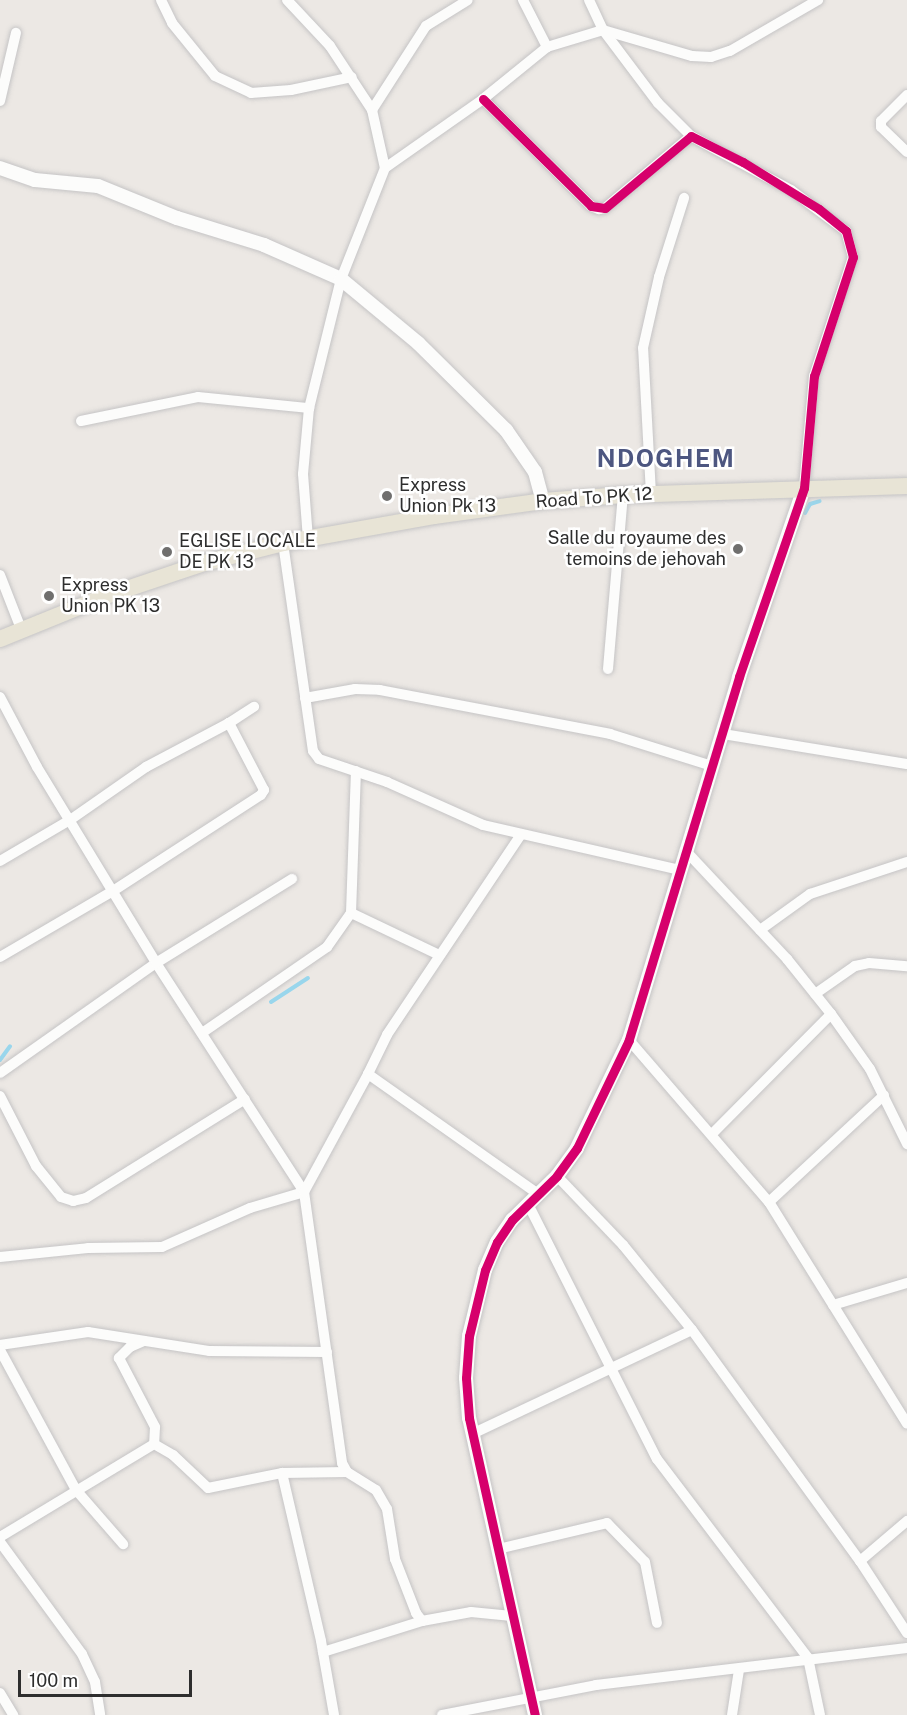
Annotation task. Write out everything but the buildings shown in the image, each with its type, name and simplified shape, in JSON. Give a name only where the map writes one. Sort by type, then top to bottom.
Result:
[{"type":"main road","name":"Road To PK 12","points":[[0,639],[21,629],[204,563],[308,538],[543,501],[623,495],[907,486]]},
{"type":"street","points":[[161,0],[172,23],[215,76],[251,93],[291,90],[352,77]]},
{"type":"street","points":[[287,0],[330,46],[372,110],[385,168]]},
{"type":"street","points":[[372,110],[426,26],[468,0]]},
{"type":"street","points":[[523,0],[547,47]]},
{"type":"street","points":[[535,1715],[472,1434],[466,1378],[478,1300],[497,1242],[533,1199],[557,1176],[596,1114],[629,1040],[685,849],[804,488],[814,376],[853,257],[852,243],[846,231],[819,209],[743,162],[690,136],[651,94],[603,30],[589,0]]},
{"type":"street","points":[[308,538],[303,474],[309,408],[340,279],[385,168],[483,99],[547,47],[603,30],[692,56],[711,57],[730,51],[818,0]]},
{"type":"street","points":[[0,101],[16,33]]},
{"type":"street","points":[[907,95],[881,121],[881,127],[907,152]]},
{"type":"street","points":[[483,99],[599,209],[605,208],[690,136]]},
{"type":"street","points":[[0,168],[35,180],[98,186],[177,219],[264,245],[340,279],[418,343],[506,430],[535,472],[543,501]]},
{"type":"street","points":[[651,494],[643,348],[661,268],[684,198]]},
{"type":"street","points":[[81,421],[198,398],[309,408]]},
{"type":"street","points":[[608,669],[623,495]]},
{"type":"street","points":[[284,543],[313,752],[327,764],[356,771],[483,825],[520,836],[679,870]]},
{"type":"street","points":[[0,575],[21,629]]},
{"type":"street","points":[[305,698],[355,689],[380,690],[610,734],[712,766]]},
{"type":"street","points":[[0,697],[70,820],[156,963],[304,1192],[342,1463],[347,1472],[376,1490],[387,1509],[395,1559],[409,1601],[422,1621]]},
{"type":"street","points":[[0,861],[70,820],[146,767],[229,723],[254,707]]},
{"type":"street","points":[[0,957],[112,891],[263,793],[229,723]]},
{"type":"street","points":[[723,734],[907,764]]},
{"type":"street","points":[[202,1033],[327,947],[351,913],[356,771]]},
{"type":"street","points":[[0,1257],[88,1248],[162,1247],[250,1208],[304,1192],[387,1035],[439,955],[485,892],[520,836]]},
{"type":"street","points":[[685,849],[760,930],[831,1014],[884,1095],[907,1144]]},
{"type":"street","points":[[760,930],[810,894],[907,862]]},
{"type":"street","points":[[0,1073],[156,963],[292,879]]},
{"type":"street","points":[[351,913],[439,955]]},
{"type":"street","points":[[815,994],[855,966],[869,963],[907,966]]},
{"type":"street","points":[[712,1134],[831,1014]]},
{"type":"street","points":[[629,1040],[769,1202],[907,1424]]},
{"type":"street","points":[[368,1074],[533,1199],[611,1369],[657,1459],[808,1658],[820,1715]]},
{"type":"street","points":[[769,1202],[884,1095]]},
{"type":"street","points":[[0,1096],[36,1166],[61,1197],[73,1202],[86,1198],[245,1099]]},
{"type":"street","points":[[892,1113],[907,1116]]},
{"type":"street","points":[[557,1176],[623,1245],[692,1330],[860,1561],[907,1633]]},
{"type":"street","points":[[833,1305],[907,1283]]},
{"type":"street","points":[[472,1434],[692,1330]]},
{"type":"street","points":[[0,1345],[88,1332],[209,1351],[327,1352]]},
{"type":"street","points":[[144,1341],[130,1347],[119,1358],[155,1427],[154,1444]]},
{"type":"street","points":[[0,1350],[76,1490],[123,1544]]},
{"type":"street","points":[[154,1444],[173,1455],[208,1488],[282,1473],[347,1472]]},
{"type":"street","points":[[0,1537],[154,1444]]},
{"type":"street","points":[[282,1473],[323,1652],[334,1715]]},
{"type":"street","points":[[860,1561],[907,1521]]},
{"type":"street","points":[[498,1549],[607,1523],[645,1562],[657,1623]]},
{"type":"street","points":[[0,1542],[82,1654],[95,1682],[100,1715]]},
{"type":"street","points":[[323,1652],[422,1621],[471,1612],[512,1617]]},
{"type":"street","points":[[442,1715],[596,1685],[739,1670],[808,1658],[907,1648]]},
{"type":"street","points":[[732,1715],[739,1670]]},
{"type":"street","points":[[0,1693],[13,1715]]},
{"type":"waterway","points":[[805,513],[810,504],[820,501]]},
{"type":"waterway","points":[[271,1002],[308,978]]},
{"type":"waterway","points":[[0,1060],[10,1046]]},
{"type":"cycle path","points":[[483,99],[591,206],[605,208],[691,136],[743,162],[819,209],[846,231],[853,257],[814,376],[804,488],[739,677],[629,1040],[577,1148],[557,1176],[512,1220],[497,1242],[485,1270],[469,1336],[466,1378],[469,1418],[535,1715]]},
{"type":"place","name":"Express Union Pk 13","points":[[387,496]]},
{"type":"place","name":"Salle du royaume des temoins de jehovah","points":[[738,549]]},
{"type":"place","name":"EGLISE LOCALE DE PK 13","points":[[167,552]]},
{"type":"place","name":"Express Union PK 13","points":[[49,596]]},
{"type":"district","name":"NDOGHEM","points":[[666,459]]}]
